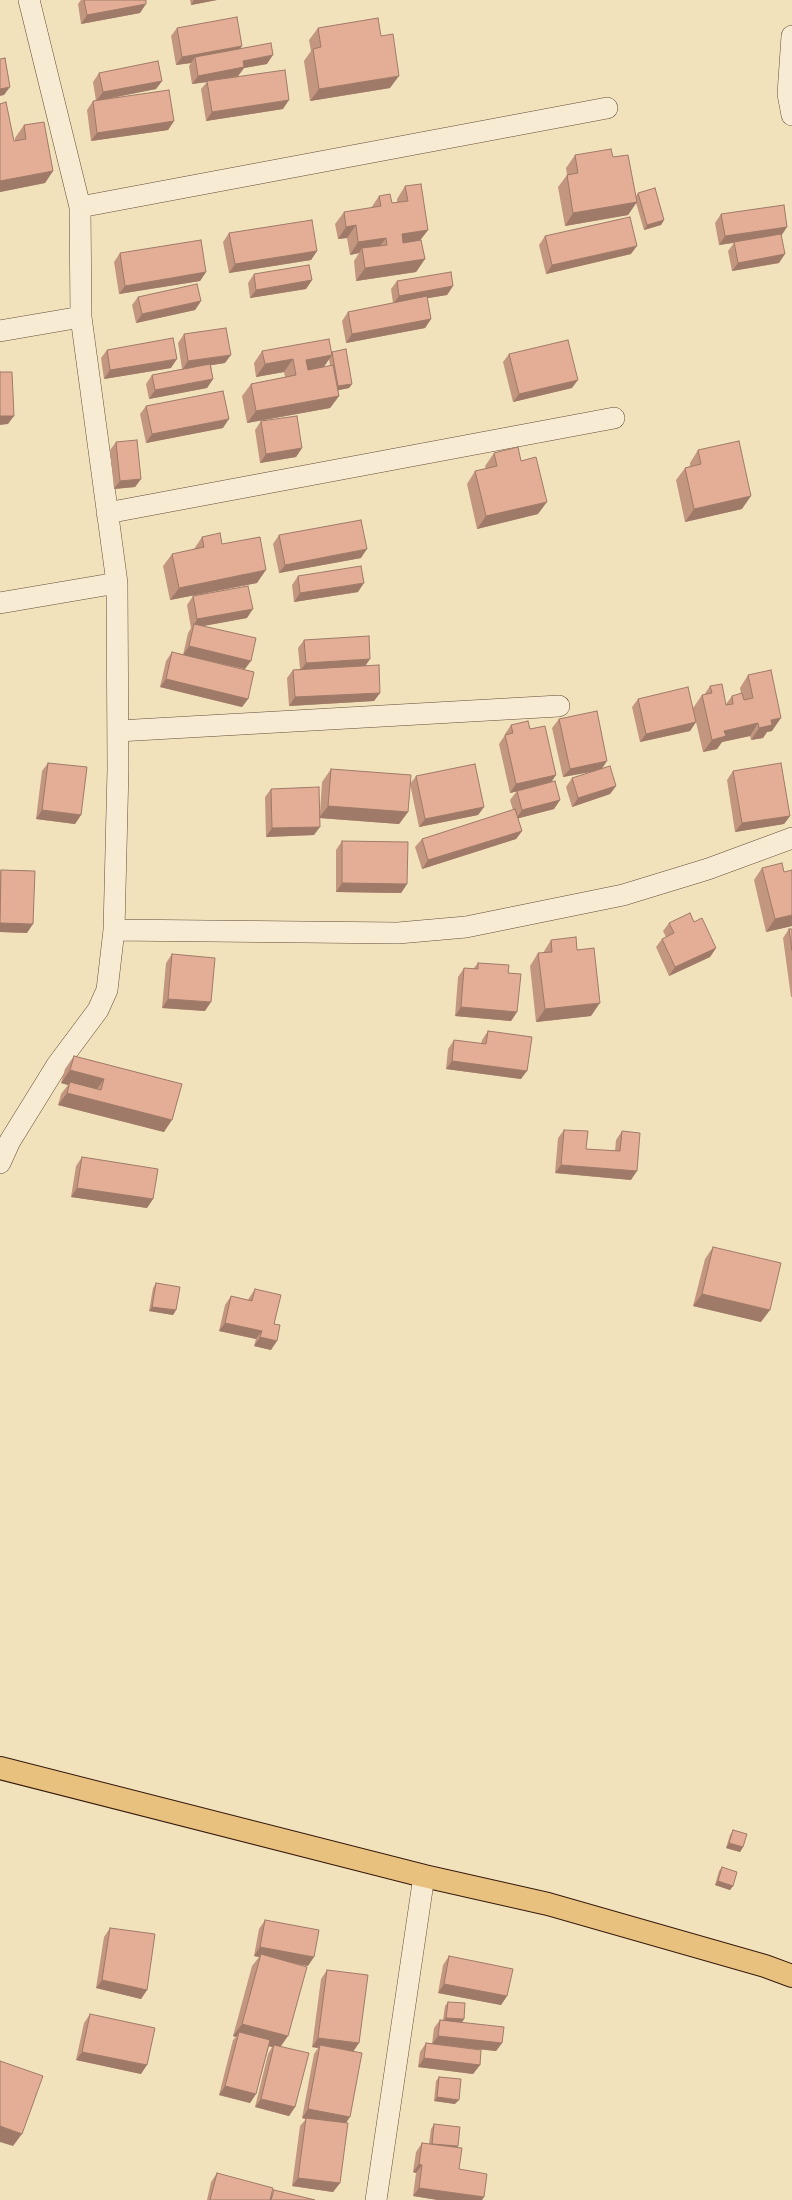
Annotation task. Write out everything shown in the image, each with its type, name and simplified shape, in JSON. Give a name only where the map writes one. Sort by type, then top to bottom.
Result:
[{"type":"highway","points":[[0,1768],[424,1876],[548,1904],[765,1966],[792,1976]]},
{"type":"street","points":[[0,1163],[10,1140],[57,1065],[98,1010],[107,990],[114,930],[118,731],[117,583],[81,317],[80,206],[29,0]]},
{"type":"street","points":[[792,36],[788,94],[792,115]]},
{"type":"street","points":[[80,206],[607,108]]},
{"type":"street","points":[[0,331],[81,317]]},
{"type":"street","points":[[107,513],[614,418]]},
{"type":"street","points":[[0,603],[117,583]]},
{"type":"street","points":[[118,731],[559,706]]},
{"type":"street","points":[[114,930],[398,933],[466,927],[623,895],[708,869],[792,838]]},
{"type":"street","points":[[376,2200],[424,1876]]},
{"type":"building","points":[[84,0],[146,0],[146,4],[87,15]]},
{"type":"building","points":[[237,17],[242,46],[182,57],[177,28]]},
{"type":"building","points":[[378,18],[381,36],[393,34],[399,76],[319,89],[313,49],[321,47],[318,28]]},
{"type":"building","points":[[271,43],[273,55],[243,61],[244,67],[198,76],[195,57]]},
{"type":"building","points":[[5,58],[10,87],[0,89],[0,59]]},
{"type":"building","points":[[158,61],[162,81],[103,92],[99,73]]},
{"type":"building","points":[[285,70],[289,100],[212,112],[207,81]]},
{"type":"building","points":[[169,90],[174,121],[97,133],[93,101]]},
{"type":"building","points":[[6,102],[14,141],[26,139],[24,125],[44,122],[53,171],[0,181],[0,104]]},
{"type":"building","points":[[611,149],[613,157],[628,155],[637,202],[573,213],[567,175],[578,173],[575,155]]},
{"type":"building","points":[[421,184],[428,230],[402,234],[403,243],[421,240],[425,259],[365,268],[362,248],[387,245],[386,238],[358,242],[356,225],[346,227],[344,212],[381,206],[379,196],[390,194],[392,203],[408,201],[405,186]]},
{"type":"building","points":[[655,188],[664,220],[647,225],[638,193]]},
{"type":"building","points":[[784,205],[787,227],[725,236],[721,214]]},
{"type":"building","points":[[630,217],[637,246],[552,265],[545,236]]},
{"type":"building","points":[[312,220],[317,251],[235,264],[229,233]]},
{"type":"building","points":[[781,234],[785,254],[738,263],[734,242]]},
{"type":"building","points":[[201,240],[206,272],[125,286],[120,253]]},
{"type":"building","points":[[309,265],[312,280],[256,290],[254,274]]},
{"type":"building","points":[[451,272],[453,286],[399,296],[397,281]]},
{"type":"building","points":[[197,284],[201,301],[142,314],[138,297]]},
{"type":"building","points":[[427,296],[431,319],[352,334],[348,312]]},
{"type":"building","points":[[226,328],[231,355],[188,361],[184,334]]},
{"type":"building","points":[[173,338],[177,359],[110,370],[107,350]]},
{"type":"building","points":[[329,339],[332,355],[306,360],[308,370],[333,365],[339,396],[256,411],[251,384],[296,375],[293,359],[265,364],[262,351]]},
{"type":"building","points":[[568,340],[578,380],[519,394],[509,354]]},
{"type":"building","points":[[346,349],[352,384],[338,386],[332,352]]},
{"type":"building","points":[[210,364],[213,379],[155,390],[152,375]]},
{"type":"building","points":[[0,372],[12,372],[14,416],[0,416]]},
{"type":"building","points":[[223,391],[229,419],[152,434],[146,406]]},
{"type":"building","points":[[297,416],[302,448],[266,454],[261,421]]},
{"type":"building","points":[[137,440],[141,479],[120,481],[116,442]]},
{"type":"building","points":[[739,441],[751,496],[694,509],[685,468],[701,464],[698,450]]},
{"type":"building","points":[[518,447],[521,461],[536,457],[547,502],[486,516],[475,471],[497,466],[494,453]]},
{"type":"building","points":[[361,520],[367,549],[285,565],[279,535]]},
{"type":"building","points":[[220,533],[222,544],[260,537],[266,570],[179,588],[172,554],[204,547],[202,537]]},
{"type":"building","points":[[361,566],[364,583],[300,593],[298,576]]},
{"type":"building","points":[[248,586],[253,609],[197,619],[193,596]]},
{"type":"building","points":[[194,624],[256,638],[251,661],[189,646]]},
{"type":"building","points":[[369,636],[370,659],[306,663],[304,640]]},
{"type":"building","points":[[172,652],[254,672],[248,699],[166,679]]},
{"type":"building","points":[[379,665],[380,693],[295,697],[293,670]]},
{"type":"building","points":[[771,670],[781,718],[771,720],[772,725],[759,728],[758,723],[724,731],[726,736],[712,740],[702,695],[712,693],[710,686],[722,684],[726,705],[733,704],[732,696],[742,693],[744,700],[753,698],[748,675]]},
{"type":"building","points":[[688,687],[696,722],[646,734],[638,699]]},
{"type":"building","points":[[597,711],[607,761],[570,769],[559,719]]},
{"type":"building","points":[[528,721],[530,729],[545,726],[556,775],[516,784],[505,735],[513,733],[511,725]]},
{"type":"building","points":[[48,763],[87,767],[81,815],[42,810]]},
{"type":"building","points":[[781,763],[790,816],[742,823],[733,771]]},
{"type":"building","points":[[475,764],[484,807],[425,819],[416,776]]},
{"type":"building","points":[[610,766],[616,786],[578,798],[572,778]]},
{"type":"building","points":[[331,769],[411,775],[408,812],[328,806]]},
{"type":"building","points":[[555,781],[560,800],[522,810],[517,791]]},
{"type":"building","points":[[319,787],[320,827],[272,828],[271,789]]},
{"type":"building","points":[[515,809],[522,831],[428,860],[422,839]]},
{"type":"building","points":[[342,841],[408,842],[407,884],[342,883]]},
{"type":"building","points":[[782,863],[784,872],[792,870],[792,915],[775,919],[762,868]]},
{"type":"building","points":[[1,870],[35,871],[33,924],[0,923]]},
{"type":"building","points":[[690,913],[694,922],[702,918],[716,948],[675,967],[662,939],[674,933],[669,923]]},
{"type":"building","points":[[789,929],[792,929],[792,951]]},
{"type":"building","points":[[576,937],[577,950],[594,948],[600,1003],[545,1009],[538,953],[552,952],[551,940]]},
{"type":"building","points":[[172,954],[215,958],[211,1002],[168,999]]},
{"type":"building","points":[[478,963],[509,965],[508,973],[521,974],[517,1012],[461,1007],[464,968],[478,969]]},
{"type":"building","points":[[488,1031],[532,1037],[527,1071],[452,1061],[454,1040],[486,1044]]},
{"type":"building","points":[[74,1056],[182,1084],[172,1120],[67,1093],[70,1082],[101,1090],[104,1079],[70,1070]]},
{"type":"building","points":[[564,1130],[588,1131],[586,1149],[620,1151],[622,1131],[640,1133],[637,1171],[561,1165]]},
{"type":"building","points":[[82,1157],[158,1169],[153,1199],[77,1188]]},
{"type":"building","points":[[713,1247],[781,1263],[770,1310],[702,1294]]},
{"type":"building","points":[[156,1283],[180,1287],[176,1310],[152,1307]]},
{"type":"building","points":[[255,1289],[281,1295],[274,1324],[280,1325],[277,1341],[260,1337],[262,1331],[225,1323],[231,1296],[252,1301]]},
{"type":"building","points":[[733,1830],[747,1834],[743,1847],[729,1843]]},
{"type":"building","points":[[722,1867],[737,1872],[733,1886],[718,1881]]},
{"type":"building","points":[[265,1920],[319,1930],[314,1957],[260,1947]]},
{"type":"building","points":[[110,1928],[155,1934],[147,1990],[102,1980]]},
{"type":"building","points":[[261,1954],[307,1967],[288,2036],[242,2024]]},
{"type":"building","points":[[449,1956],[513,1969],[507,1996],[444,1984]]},
{"type":"building","points":[[327,1970],[368,1975],[359,2043],[318,2038]]},
{"type":"building","points":[[448,2002],[465,2003],[464,2019],[446,2018]]},
{"type":"building","points":[[90,2014],[155,2028],[147,2065],[82,2052]]},
{"type":"building","points":[[440,2020],[504,2027],[502,2043],[438,2036]]},
{"type":"building","points":[[239,2032],[270,2040],[256,2094],[225,2086]]},
{"type":"building","points":[[426,2043],[481,2050],[480,2065],[424,2058]]},
{"type":"building","points":[[274,2045],[309,2053],[295,2107],[261,2099]]},
{"type":"building","points":[[320,2045],[362,2053],[350,2117],[308,2109]]},
{"type":"building","points":[[0,2061],[43,2076],[22,2134],[0,2126]]},
{"type":"building","points":[[439,2077],[461,2079],[459,2100],[437,2097]]},
{"type":"building","points":[[306,2118],[348,2123],[340,2183],[298,2178]]},
{"type":"building","points":[[434,2124],[460,2127],[458,2146],[432,2144]]},
{"type":"building","points":[[422,2143],[462,2148],[459,2169],[487,2174],[484,2197],[419,2188],[422,2165],[419,2164]]},
{"type":"building","points":[[217,2173],[273,2188],[270,2200],[210,2200]]},
{"type":"building","points":[[274,2190],[315,2200],[271,2200]]}]
